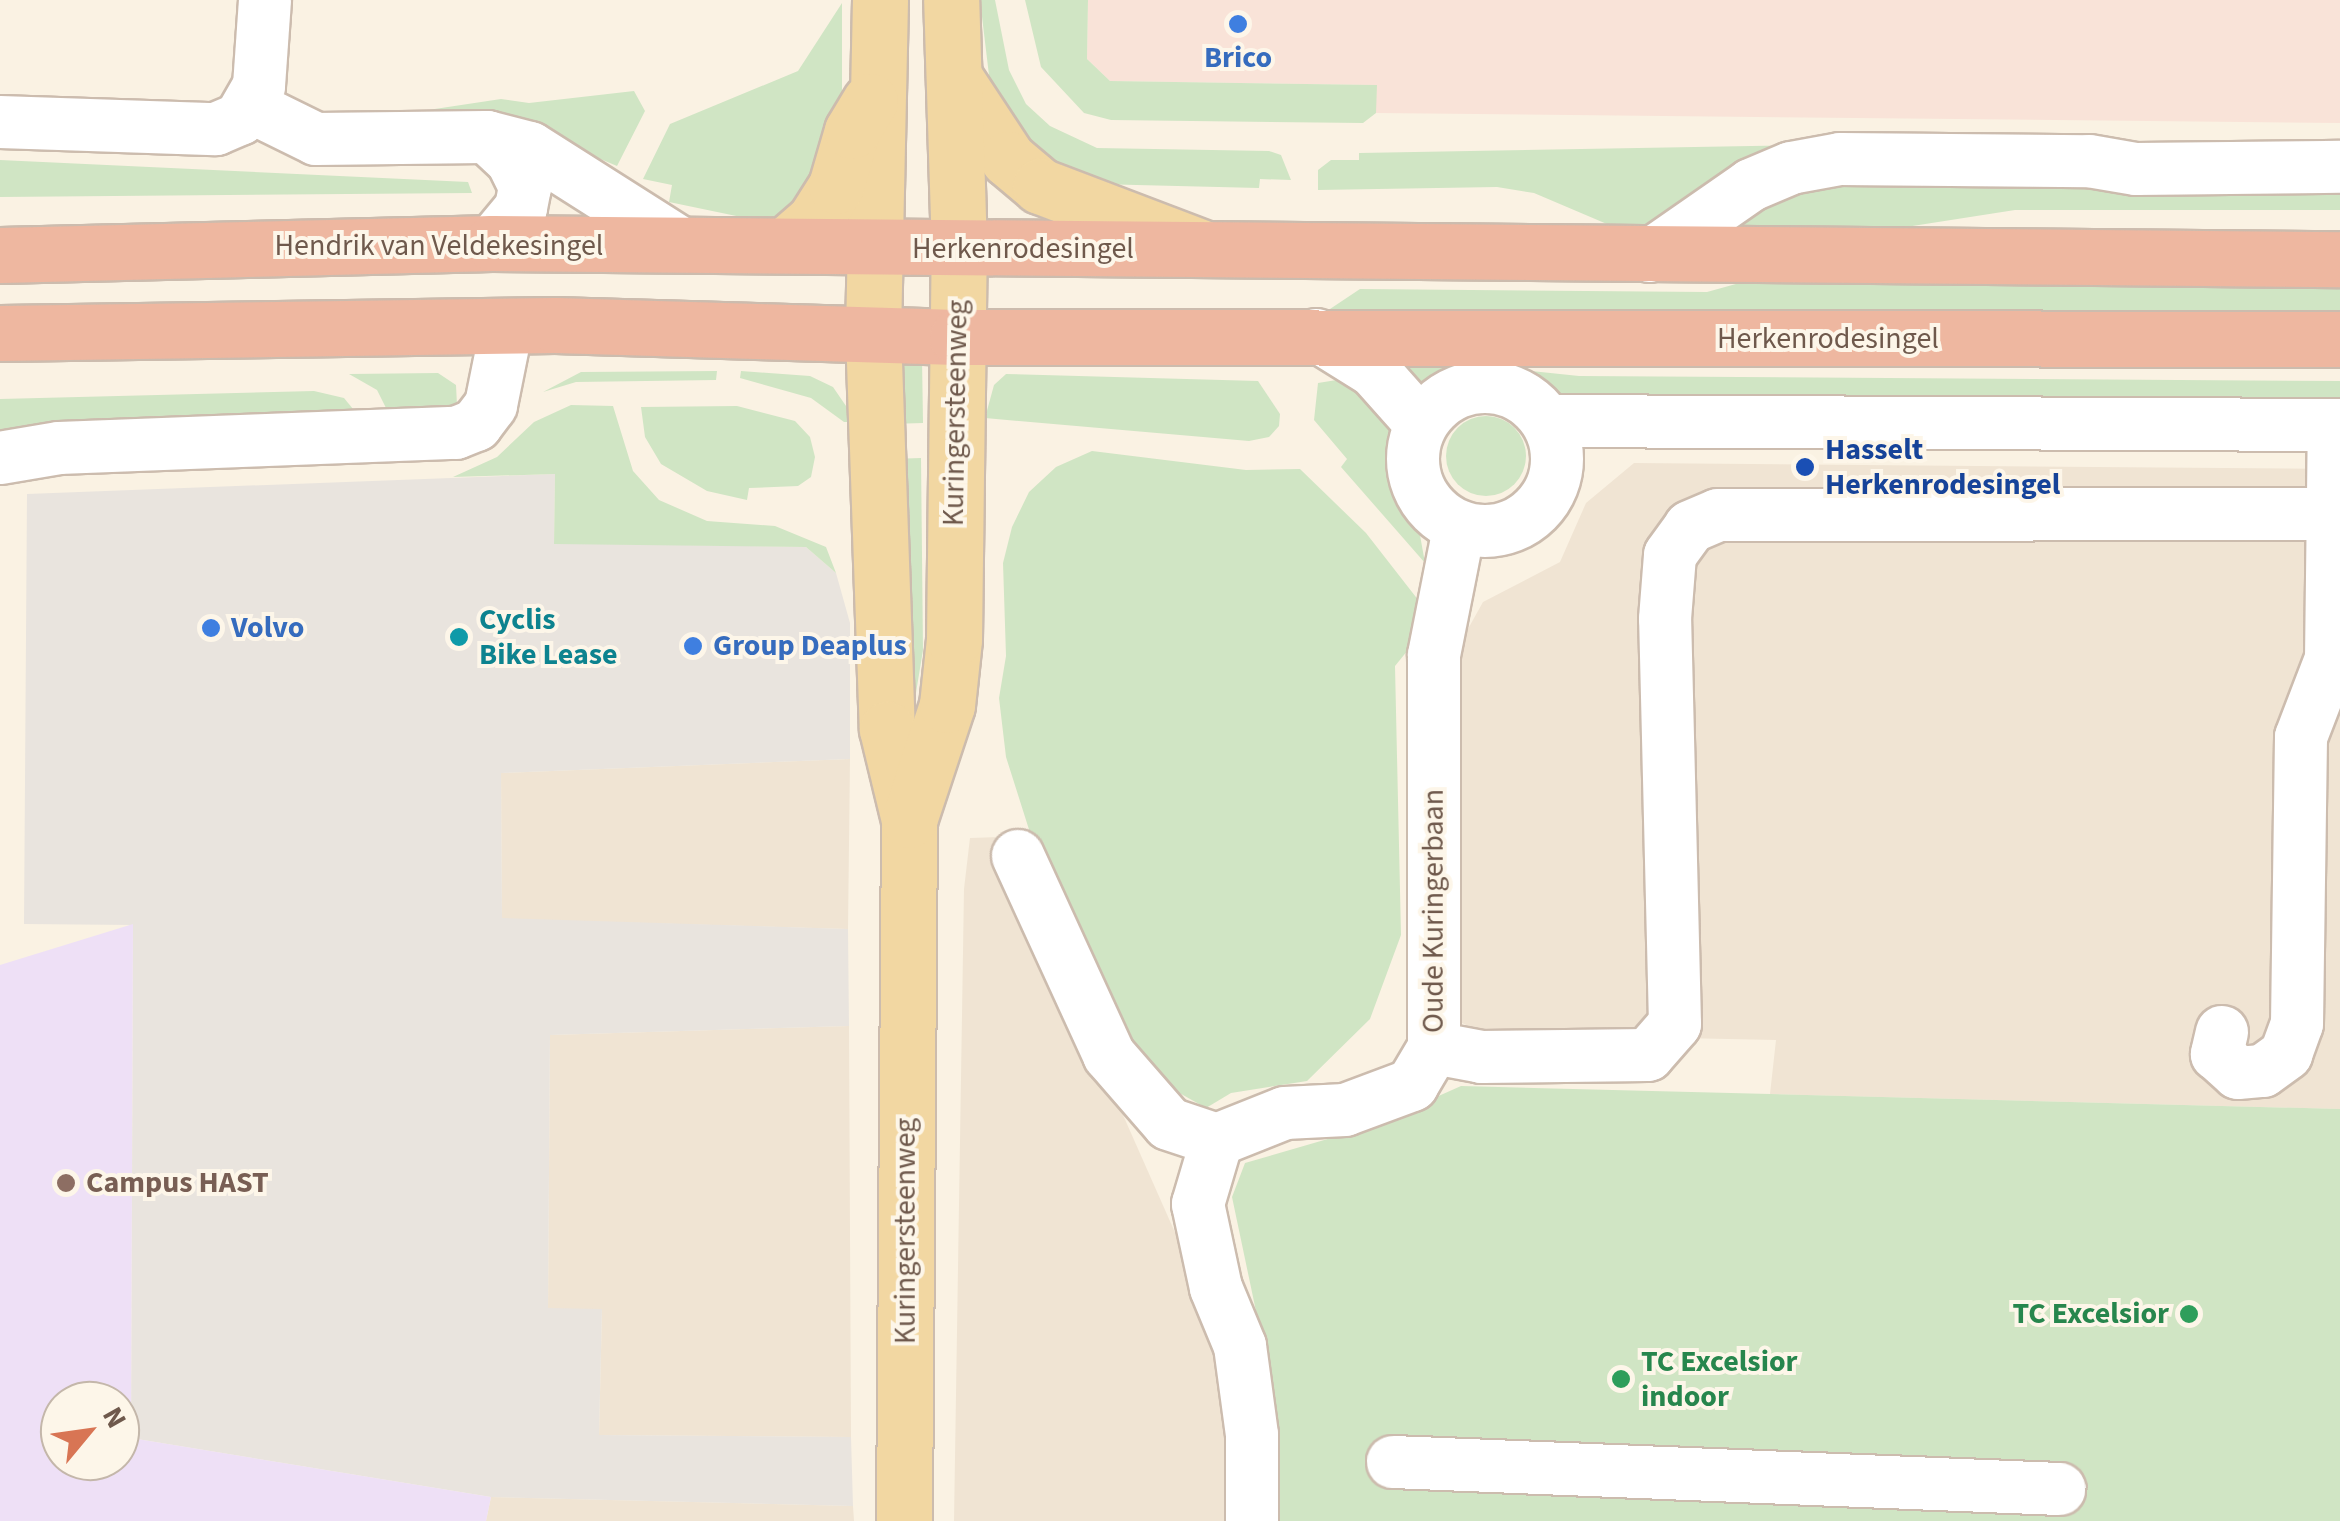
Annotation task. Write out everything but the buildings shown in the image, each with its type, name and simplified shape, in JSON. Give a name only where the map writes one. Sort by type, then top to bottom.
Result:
[{"type":"highway","name":"Hendrik van Veldekesingel","points":[[0,254],[492,244],[878,248]]},
{"type":"highway","name":"Herkenrodesingel","points":[[878,248],[2340,259]]},
{"type":"highway","points":[[0,333],[507,326],[956,338]]},
{"type":"highway","name":"Herkenrodesingel","points":[[956,338],[1316,335],[2340,339]]},
{"type":"main road","name":"Kuringersteenweg","points":[[880,0],[878,248],[873,333],[888,729],[909,820],[904,1521]]},
{"type":"main road","name":"Kuringersteenweg","points":[[909,820],[948,705],[954,639],[959,249],[951,0]]},
{"type":"main road","points":[[954,75],[996,145],[1040,186],[1208,250]]},
{"type":"main road","points":[[786,245],[814,221],[836,186],[852,131],[879,86]]},
{"type":"street","points":[[0,122],[216,129],[251,107],[265,55],[266,0]]},
{"type":"street","points":[[251,107],[316,139],[487,137],[530,148],[683,246]]},
{"type":"street","points":[[487,137],[512,160],[524,187],[521,208],[492,244]]},
{"type":"street","points":[[1648,256],[1751,185],[1791,168],[1840,159],[2089,161],[2136,169],[2340,166]]},
{"type":"street","points":[[0,458],[59,448],[456,433],[476,425],[491,405],[507,326]]},
{"type":"street","points":[[1316,335],[1374,371],[1422,424]]},
{"type":"street","points":[[1484,386],[1509,391],[1546,422],[1556,445],[1556,476],[1546,499],[1524,520],[1502,530],[1460,529],[1427,502],[1415,478],[1412,452],[1422,424],[1438,404],[1484,386]]},
{"type":"street","points":[[1546,422],[2337,425],[2328,514],[2331,659],[2301,737],[2297,1024],[2286,1054],[2262,1071],[2238,1074],[2220,1064],[2222,1032]]},
{"type":"street","points":[[1556,476],[1588,451],[1679,424]]},
{"type":"street","points":[[1434,1048],[1482,1056],[1648,1055],[1676,1024],[1665,619],[1670,555],[1690,527],[1718,516],[2328,514]]},
{"type":"street","name":"Oude Kuringerbaan","points":[[1217,1140],[1285,1113],[1344,1110],[1412,1085],[1434,1048],[1434,655],[1460,529]]},
{"type":"street","points":[[1018,856],[1109,1055],[1170,1124],[1217,1140],[1202,1172],[1198,1204],[1216,1288],[1240,1346],[1252,1435],[1252,1521]]},
{"type":"street","points":[[1392,1462],[2059,1489]]},
{"type":"shaded area","points":[[1088,0],[2340,0],[2340,123],[1376,113],[1376,85],[1110,81],[1087,59]]},
{"type":"shaded area","points":[[1634,463],[2340,469],[2340,1109],[1770,1094],[1776,1040],[1485,1034],[1462,1023],[1455,960],[1454,654],[1483,602],[1560,562],[1586,503]]},
{"type":"shaded area","points":[[555,474],[554,543],[806,547],[836,573],[850,623],[850,759],[501,773],[502,918],[848,929],[849,1026],[550,1035],[548,1308],[602,1309],[599,1435],[851,1437],[853,1506],[491,1497],[140,1439],[140,1381],[131,1381],[133,925],[24,924],[27,494]]},
{"type":"shaded area","points":[[850,759],[848,929],[502,919],[501,773]]},
{"type":"shaded area","points":[[1000,837],[1177,1237],[1216,1351],[1236,1455],[1235,1521],[954,1521],[964,889],[970,838]]},
{"type":"shaded area","name":"Campus HAST","points":[[133,924],[131,1381],[40,1381],[40,1481],[140,1481],[140,1439],[491,1497],[486,1521],[0,1521],[0,965]]},
{"type":"shaded area","points":[[849,1026],[851,1437],[599,1435],[602,1309],[548,1309],[550,1035]]},
{"type":"shaded area","points":[[491,1497],[853,1506],[854,1521],[486,1521]]},
{"type":"green space","points":[[980,0],[995,0],[1009,70],[1026,104],[1050,126],[1097,148],[1269,151],[1281,155],[1291,180],[1260,179],[1259,188],[1096,184],[1035,153],[991,92]]},
{"type":"green space","points":[[1025,0],[1088,0],[1087,59],[1110,81],[1377,85],[1376,113],[1363,123],[1111,120],[1084,113],[1041,67]]},
{"type":"green space","points":[[842,3],[842,102],[795,214],[765,222],[669,202],[672,185],[643,179],[670,124],[798,71]]},
{"type":"green space","points":[[634,91],[645,111],[617,166],[598,158],[588,167],[375,118],[501,99],[529,103]]},
{"type":"green space","points":[[1810,145],[1639,228],[1621,230],[1534,193],[1497,187],[1318,190],[1318,170],[1331,160],[1359,160],[1359,153]]},
{"type":"green space","points":[[0,160],[468,182],[472,193],[0,197]]},
{"type":"green space","points":[[1879,176],[2340,189],[2340,210],[2015,210],[1874,232],[1726,228],[1786,186]]},
{"type":"green space","points":[[1772,274],[2340,280],[2340,315],[1327,311],[1360,289],[1707,292]]},
{"type":"green space","points":[[898,356],[922,358],[923,423],[890,424]]},
{"type":"green space","points":[[1395,357],[1579,376],[2340,381],[2340,406],[1558,406],[1520,380],[1485,373],[1448,381],[1417,400]]},
{"type":"green space","points":[[717,371],[716,380],[576,382],[543,392],[581,372]]},
{"type":"green space","points":[[741,371],[810,376],[833,387],[857,422],[844,422],[811,398],[740,378]]},
{"type":"green space","points":[[438,373],[456,385],[457,405],[433,417],[391,418],[377,390],[349,374]]},
{"type":"green space","points":[[1006,374],[1258,381],[1280,414],[1279,426],[1269,437],[1249,441],[985,418],[994,385]]},
{"type":"green space","points":[[1349,378],[1394,426],[1402,494],[1418,524],[1425,563],[1341,467],[1347,459],[1314,420],[1318,383]]},
{"type":"green space","points":[[314,391],[344,398],[362,420],[0,441],[0,399]]},
{"type":"green space","points":[[571,405],[613,406],[633,471],[659,500],[707,521],[775,526],[826,547],[836,573],[806,547],[554,544],[555,474],[453,477],[497,457],[534,422]]},
{"type":"green space","points":[[737,406],[795,421],[810,437],[815,457],[811,477],[798,486],[749,488],[747,500],[707,491],[661,464],[645,437],[641,407]]},
{"type":"green space","points":[[1478,416],[1494,416],[1515,427],[1526,456],[1515,485],[1494,496],[1478,496],[1464,490],[1452,478],[1446,464],[1446,448],[1452,434],[1464,422]]},
{"type":"green space","points":[[1092,451],[1246,470],[1300,469],[1366,533],[1419,601],[1408,650],[1395,666],[1401,935],[1370,1019],[1307,1081],[1231,1093],[1206,1108],[1160,1082],[1125,1036],[1032,839],[1006,757],[999,698],[1006,656],[1003,563],[1012,527],[1029,492],[1056,467]]},
{"type":"green space","points":[[921,458],[923,650],[912,717],[891,459]]},
{"type":"green space","points":[[1461,1086],[2340,1109],[2340,1521],[1273,1521],[1265,1354],[1232,1197],[1245,1163],[1369,1127]]},
{"type":"place","name":"Brico","points":[[1238,24]]},
{"type":"place","name":"Hasselt Herkenrodesingel","points":[[1805,467]]},
{"type":"place","name":"Volvo","points":[[211,628]]},
{"type":"place","name":"Cyclis Bike Lease","points":[[459,637]]},
{"type":"place","name":"Group Deaplus","points":[[693,646]]},
{"type":"place","name":"Campus HAST","points":[[66,1183]]},
{"type":"place","name":"TC Excelsior","points":[[2189,1314]]},
{"type":"place","name":"TC Excelsior indoor","points":[[1621,1379]]}]
